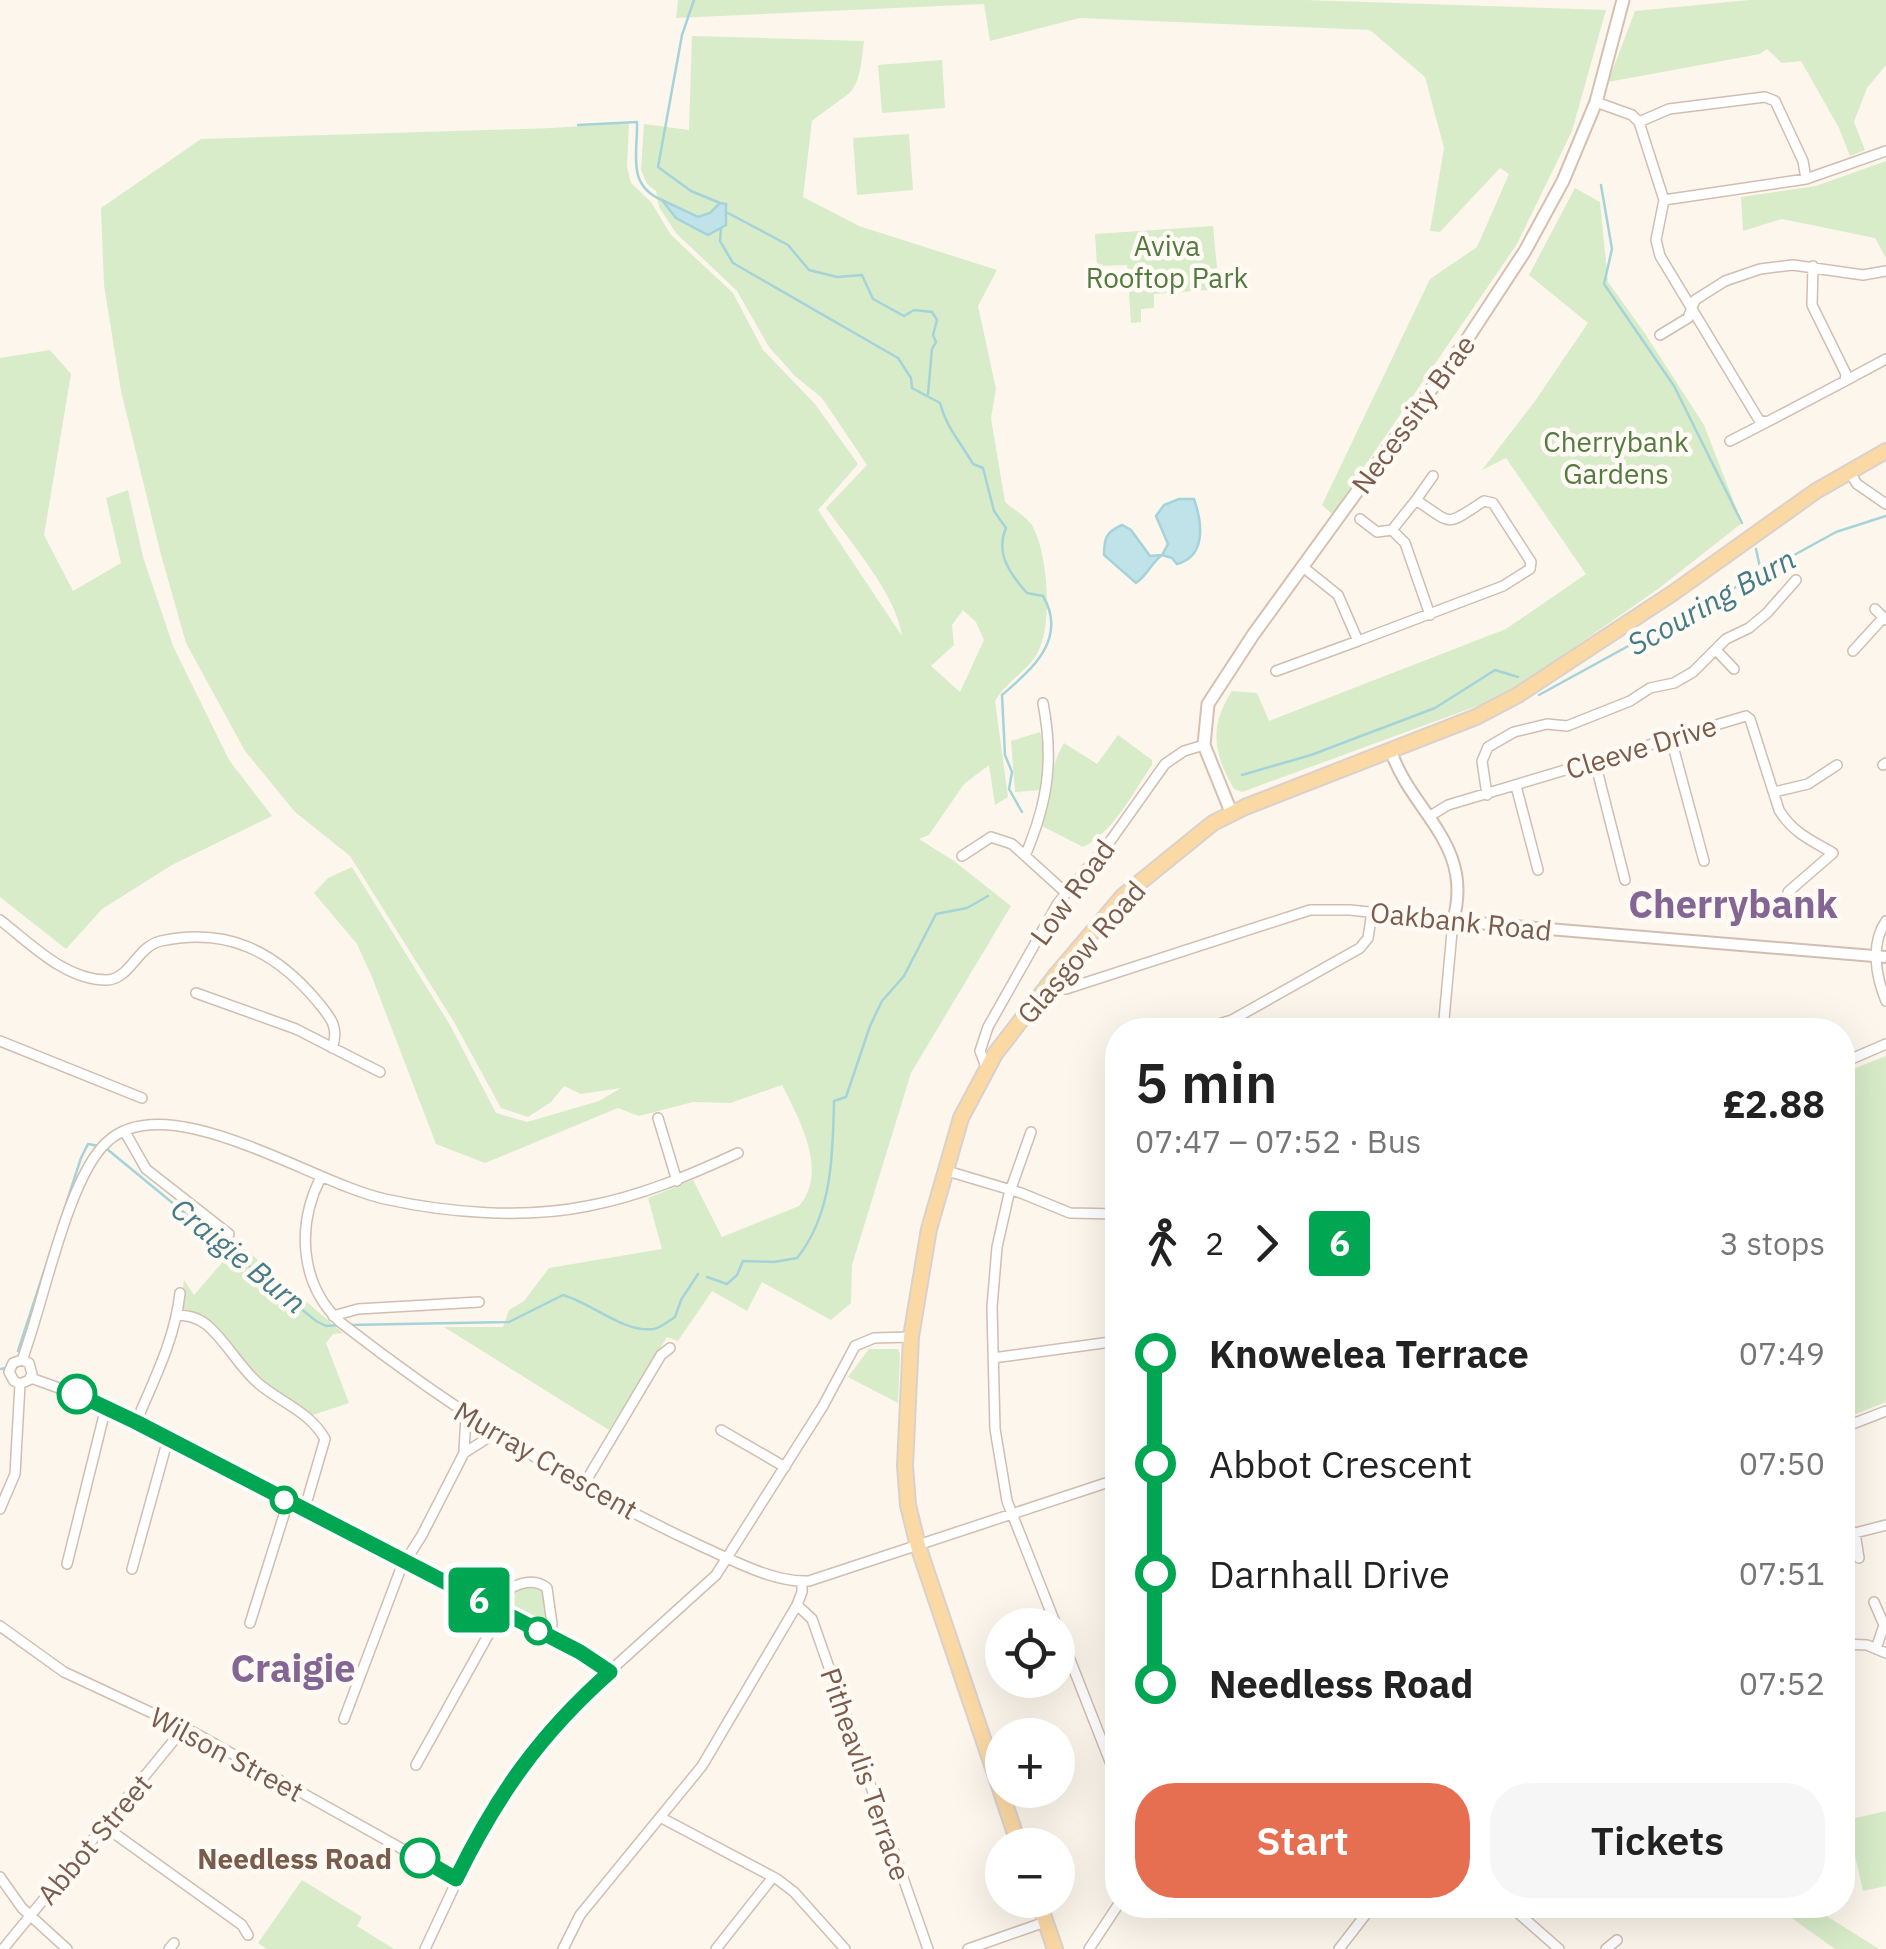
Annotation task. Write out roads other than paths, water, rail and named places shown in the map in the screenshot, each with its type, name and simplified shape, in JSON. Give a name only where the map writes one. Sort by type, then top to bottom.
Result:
[{"type":"main road","name":"Necessity Brae","points":[[1204,745],[1208,704],[1518,262],[1563,181],[1596,102],[1624,0]]},
{"type":"main road","name":"Glasgow Road","points":[[1014,1828],[918,1546],[908,1505],[905,1466],[911,1337],[922,1260],[944,1170],[965,1107],[986,1067],[1123,896],[1210,826],[1232,812],[1391,752],[1518,695],[1849,471],[1886,451]]},
{"type":"main road","points":[[1204,745],[1232,812]]},
{"type":"main road","points":[[1045,1918],[1055,1949]]},
{"type":"street","points":[[1640,122],[1669,109],[1766,97],[1775,100],[1803,161],[1806,180]]},
{"type":"street","points":[[1596,102],[1640,122],[1664,200],[1656,240],[1660,256],[1759,420],[1767,422]]},
{"type":"street","points":[[1664,200],[1806,180],[1886,151]]},
{"type":"street","points":[[1660,335],[1688,318],[1695,300],[1725,281],[1760,270],[1793,265],[1863,274],[1886,271]]},
{"type":"street","points":[[1814,266],[1812,305],[1846,374],[1845,381]]},
{"type":"street","points":[[1730,441],[1886,359]]},
{"type":"street","points":[[1849,471],[1857,484],[1886,504]]},
{"type":"street","points":[[1360,518],[1377,532],[1392,530],[1433,476]]},
{"type":"street","points":[[1276,671],[1503,586],[1530,568],[1531,562],[1492,503],[1484,501],[1453,521],[1444,522],[1416,500]]},
{"type":"street","points":[[1392,530],[1405,542],[1430,615]]},
{"type":"street","points":[[1303,567],[1338,595],[1358,642]]},
{"type":"street","points":[[1487,794],[1482,761],[1488,748],[1514,732],[1546,724],[1568,726],[1630,702],[1650,688],[1674,683],[1726,639],[1767,613],[1796,580]]},
{"type":"street","points":[[1853,652],[1885,619],[1875,609]]},
{"type":"street","points":[[1716,650],[1734,669]]},
{"type":"street","points":[[1025,856],[1049,774],[1050,743],[1043,704]]},
{"type":"street","name":"Cleeve Drive","points":[[1430,816],[1448,806],[1746,716],[1750,718],[1779,810],[1794,832],[1833,853],[1788,892]]},
{"type":"street","points":[[1672,738],[1704,861]]},
{"type":"street","name":"Low Road","points":[[986,1067],[980,1051],[988,1027],[1065,892],[1111,840],[1166,764],[1184,751],[1204,745]]},
{"type":"street","points":[[1391,752],[1396,767],[1445,839],[1452,859],[1457,894],[1443,1018]]},
{"type":"street","points":[[1595,762],[1625,880]]},
{"type":"street","points":[[1774,792],[1808,784],[1837,765]]},
{"type":"street","points":[[1516,786],[1538,870]]},
{"type":"street","points":[[962,856],[992,838],[1012,844],[1065,892]]},
{"type":"street","name":"Oakbank Road","points":[[1050,984],[1066,989],[1310,910],[1372,912],[1823,954],[1882,955]]},
{"type":"street","points":[[1236,1018],[1360,948],[1367,941],[1372,912]]},
{"type":"street","points":[[0,920],[52,960],[80,975],[106,980],[121,974],[147,946],[163,940],[222,940],[258,949],[294,975],[334,1022],[332,1048]]},
{"type":"street","points":[[1886,921],[1877,938],[1882,955],[1878,981],[1886,1001]]},
{"type":"street","points":[[196,993],[296,1029],[380,1072]]},
{"type":"street","points":[[0,1041],[142,1098]]},
{"type":"street","points":[[1855,1057],[1886,1044]]},
{"type":"street","points":[[658,1118],[676,1180]]},
{"type":"street","points":[[10,1365],[22,1360],[80,1184],[104,1144],[125,1132],[157,1123],[199,1127],[382,1199],[433,1207],[527,1213],[588,1206],[676,1180],[738,1153]]},
{"type":"street","points":[[125,1132],[146,1169],[229,1234]]},
{"type":"street","points":[[1031,1132],[1010,1190],[997,1247],[992,1307],[995,1429],[1012,1514],[1049,1608]]},
{"type":"street","points":[[944,1170],[1070,1212],[1105,1213]]},
{"type":"street","name":"Murray Crescent","points":[[321,1177],[305,1224],[305,1256],[313,1287],[324,1307],[340,1322],[466,1416],[583,1486],[727,1558],[802,1582]]},
{"type":"street","points":[[136,1422],[162,1364],[178,1315],[180,1292]]},
{"type":"street","points":[[340,1322],[358,1308],[479,1302]]},
{"type":"street","points":[[178,1315],[194,1317],[207,1325],[248,1373],[318,1427],[325,1438],[304,1510]]},
{"type":"street","points":[[424,1949],[482,1828],[529,1755],[569,1710],[710,1582],[835,1386],[855,1346],[866,1340],[911,1337]]},
{"type":"street","points":[[993,1358],[1105,1343]]},
{"type":"street","points":[[583,1486],[661,1355],[670,1348]]},
{"type":"street","points":[[0,1359],[10,1365]]},
{"type":"street","points":[[22,1360],[32,1366],[31,1378]]},
{"type":"street","points":[[10,1365],[9,1376],[20,1384]]},
{"type":"street","points":[[20,1384],[31,1378],[106,1407],[590,1658],[610,1672]]},
{"type":"street","points":[[0,1509],[16,1474],[20,1384]]},
{"type":"street","points":[[67,1564],[106,1407]]},
{"type":"street","points":[[1855,1423],[1886,1411]]},
{"type":"street","points":[[344,1719],[405,1563],[464,1454],[466,1416]]},
{"type":"street","points":[[720,1430],[784,1466]]},
{"type":"street","points":[[464,1454],[494,1434]]},
{"type":"street","points":[[132,1569],[168,1439]]},
{"type":"street","points":[[564,1949],[580,1915],[702,1766],[796,1605],[802,1582],[1105,1483]]},
{"type":"street","points":[[250,1623],[288,1502]]},
{"type":"street","points":[[1855,1534],[1886,1525]]},
{"type":"street","points":[[1855,1539],[1859,1558]]},
{"type":"street","points":[[485,1604],[530,1580],[540,1582],[548,1588],[551,1638]]},
{"type":"street","points":[[1855,1646],[1881,1651],[1884,1625],[1874,1602]]},
{"type":"street","name":"Pitheavlis Terrace","points":[[796,1605],[812,1619],[928,1949]]},
{"type":"street","points":[[416,1765],[501,1612]]},
{"type":"street","name":"Wilson Street","points":[[0,1626],[64,1672],[184,1728],[456,1879]]},
{"type":"street","points":[[1075,1673],[1105,1749]]},
{"type":"street","name":"Abbot Street","points":[[3,1949],[184,1728]]},
{"type":"street","points":[[660,1817],[773,1877],[794,1892],[845,1949]]},
{"type":"street","points":[[104,1826],[242,1925],[248,1935]]},
{"type":"street","points":[[0,1877],[30,1916],[66,1949]]},
{"type":"street","points":[[716,1949],[773,1877]]},
{"type":"street","points":[[1089,1949],[1109,1918]]},
{"type":"street","points":[[1339,1949],[1362,1918]]},
{"type":"street","points":[[1524,1918],[1559,1949]]},
{"type":"street","points":[[968,1949],[1046,1922]]},
{"type":"street","points":[[1606,1949],[1617,1940]]},
{"type":"water","points":[[662,200],[698,217],[710,213],[720,203],[726,204],[726,225],[708,235],[676,218]]},
{"type":"water","points":[[1194,499],[1200,528],[1198,546],[1187,560],[1177,564],[1162,555],[1168,544],[1156,516],[1164,505]]},
{"type":"water","points":[[1122,525],[1131,530],[1150,556],[1162,555],[1136,583],[1104,555],[1105,540]]},
{"type":"waterway","points":[[694,0],[682,35],[658,167],[691,191],[720,203]]},
{"type":"waterway","points":[[578,125],[637,122],[639,177],[643,186],[662,200]]},
{"type":"waterway","points":[[1601,185],[1612,249],[1604,284],[1674,386],[1742,523]]},
{"type":"waterway","points":[[728,213],[788,245],[809,270],[837,277],[862,275],[873,299],[904,316],[914,310],[932,312],[937,320],[933,335],[936,342],[928,394]]},
{"type":"waterway","points":[[721,228],[720,241],[733,263],[898,358],[911,378],[912,388],[940,403],[973,464],[983,468],[994,511],[1006,528],[1002,546],[1006,563],[1027,593],[1043,596],[1050,612],[1049,639],[1043,652],[1002,695],[1005,755],[1012,772],[1009,789],[1022,812]]},
{"type":"waterway","name":"Scouring Burn","points":[[1539,695],[1836,532],[1886,516]]},
{"type":"waterway","points":[[1756,549],[1761,572]]},
{"type":"waterway","name":"Scouring Burn","points":[[1242,775],[1311,755],[1435,708],[1495,670],[1518,677]]},
{"type":"waterway","name":"Craigie Burn","points":[[707,1277],[727,1284],[737,1275],[743,1261],[797,1258],[809,1241],[824,1204],[831,1163],[834,1101],[846,1097],[882,1001],[904,976],[936,914],[967,908],[988,896]]},
{"type":"waterway","name":"Craigie Burn","points":[[18,1351],[81,1158],[88,1144],[99,1146]]},
{"type":"waterway","name":"Craigie Burn","points":[[107,1149],[316,1321],[326,1326],[341,1325]]},
{"type":"waterway","name":"Craigie Burn","points":[[348,1325],[509,1322],[563,1295],[619,1322],[654,1329],[675,1317],[698,1274]]},
{"type":"waterway","name":"Craigie Burn","points":[[0,1369],[6,1368]]},
{"type":"place","name":"Needless Road","points":[[420,1858]]},
{"type":"district","name":"Cherrybank","points":[[1733,903]]},
{"type":"district","name":"Craigie","points":[[293,1667]]},
{"type":"park label","name":"Aviva Rooftop Park","points":[[1167,261]]},
{"type":"park label","name":"Cherrybank Gardens","points":[[1616,457]]}]
